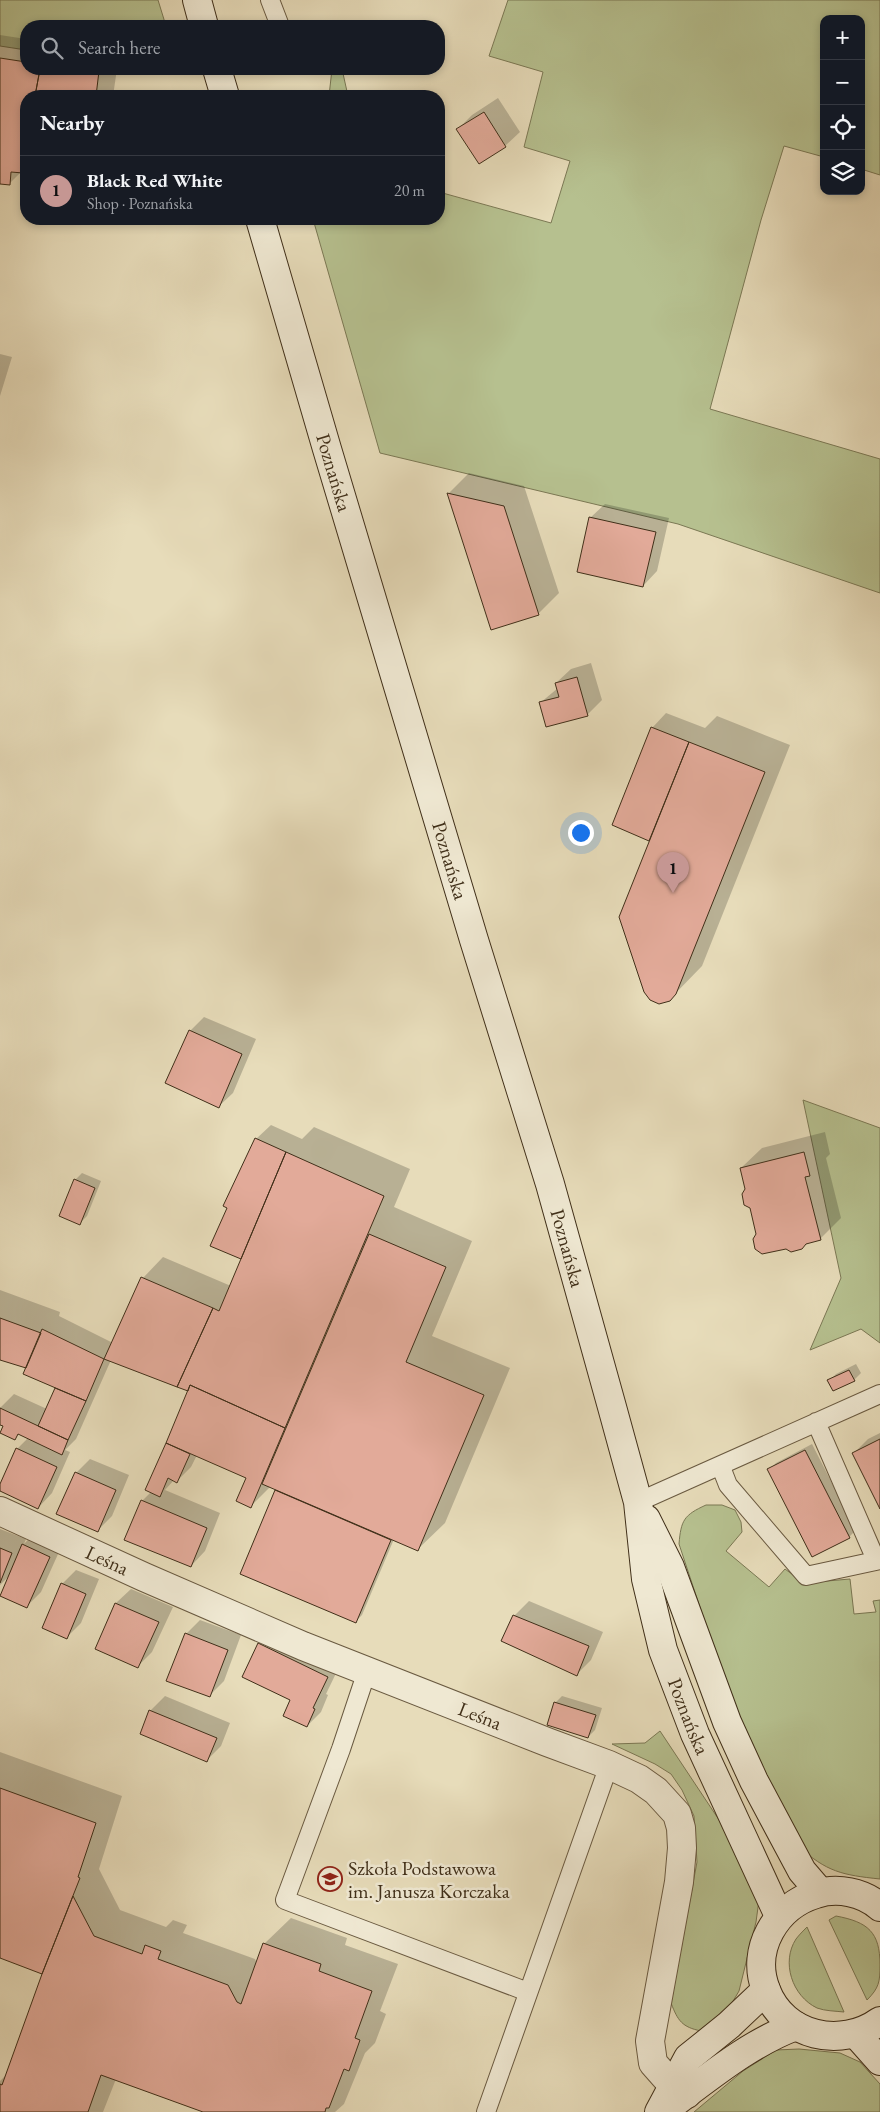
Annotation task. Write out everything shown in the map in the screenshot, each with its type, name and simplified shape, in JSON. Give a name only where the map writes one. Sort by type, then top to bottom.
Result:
[{"type":"main road","points":[[197,0],[202,20]]},
{"type":"main road","points":[[219,75],[223,90]]},
{"type":"main road","name":"Poznańska","points":[[262,225],[417,751],[550,1184],[638,1502],[646,1579],[663,1650],[695,1734],[779,1916]]},
{"type":"main road","name":"Poznańska","points":[[638,1502],[670,1567],[727,1722],[754,1782],[802,1871],[820,1892]]},
{"type":"main road","name":"Leśna","points":[[0,1512],[152,1581],[367,1672],[609,1765],[639,1779],[656,1791],[677,1814],[681,1828],[682,1848],[678,1882],[650,2042],[653,2063],[680,2090]]},
{"type":"main road","points":[[878,1903],[863,1896],[834,1890],[804,1897],[779,1916],[768,1933],[762,1951],[762,1971],[766,1990],[778,2011],[796,2026],[815,2035],[836,2037],[856,2034],[880,2021]]},
{"type":"main road","points":[[680,2090],[688,2058],[729,2025],[766,1990]]},
{"type":"main road","points":[[661,2112],[680,2090],[779,2033],[796,2026]]},
{"type":"main road","points":[[856,2034],[880,2061]]},
{"type":"lane","points":[[270,0],[278,20]]},
{"type":"lane","points":[[638,1502],[721,1467],[880,1394]]},
{"type":"lane","points":[[721,1467],[728,1485],[806,1576],[878,1560],[816,1422]]},
{"type":"lane","points":[[367,1672],[341,1749],[285,1900],[528,1992]]},
{"type":"lane","points":[[486,2112],[609,1765]]},
{"type":"green space","points":[[0,0],[158,0],[164,20],[20,20],[20,49],[0,46]]},
{"type":"green space","points":[[508,0],[880,0],[880,175],[865,170],[865,15],[820,15],[820,156],[784,146],[761,220],[710,409],[880,459],[880,593],[678,524],[380,453],[315,225],[445,225],[445,194],[551,223],[570,161],[524,147],[543,72],[489,56]]},
{"type":"green space","points":[[331,75],[343,75],[347,90],[330,90]]},
{"type":"green space","points":[[803,1100],[880,1128],[880,1343],[861,1329],[810,1350],[841,1278]]},
{"type":"green space","points":[[706,1505],[722,1505],[735,1510],[741,1522],[742,1532],[726,1551],[769,1587],[785,1569],[804,1583],[850,1579],[854,1614],[876,1612],[873,1601],[880,1600],[880,1879],[855,1876],[836,1871],[818,1862],[798,1846],[726,1686],[679,1544],[681,1529],[685,1519],[688,1515]]},
{"type":"green space","points":[[660,1731],[741,1853],[759,1900],[756,1922],[739,1991],[729,2008],[701,2031],[685,2025],[676,2014],[671,2003],[697,1862],[694,1816],[682,1790],[671,1774],[655,1764],[612,1744],[645,1743]]},
{"type":"green space","points":[[836,1916],[864,1925],[870,1930],[878,1944],[879,1980],[874,1992],[867,2000],[829,1920]]},
{"type":"green space","points":[[807,1927],[844,2012],[817,2008],[808,2003],[795,1987],[789,1968],[789,1958],[796,1939]]},
{"type":"green space","points":[[799,2049],[840,2053],[860,2062],[880,2084],[880,2112],[694,2112],[743,2071],[776,2050]]},
{"type":"building","points":[[0,58],[20,61],[20,75],[39,75],[36,90],[20,90],[20,173],[11,172],[10,185],[0,184]]},
{"type":"building","points":[[39,75],[99,75],[97,90],[36,90]]},
{"type":"building","points":[[484,112],[506,147],[479,164],[456,129]]},
{"type":"building","points":[[447,493],[504,506],[539,615],[491,630]]},
{"type":"building","points":[[589,517],[656,532],[643,587],[577,572]]},
{"type":"building","points":[[577,677],[588,716],[546,727],[539,702],[559,697],[555,683]]},
{"type":"building","points":[[651,727],[689,742],[649,841],[612,825]]},
{"type":"building","points":[[689,742],[765,772],[676,994],[670,1001],[659,1004],[650,1000],[644,992],[619,917]]},
{"type":"building","points":[[189,1030],[242,1054],[219,1108],[165,1083]]},
{"type":"building","points":[[255,1138],[286,1152],[241,1259],[210,1246],[227,1208],[223,1206]]},
{"type":"building","points":[[286,1152],[384,1196],[285,1428],[190,1385],[188,1391],[177,1387],[213,1308],[219,1311]]},
{"type":"building","points":[[804,1152],[810,1176],[805,1177],[821,1240],[806,1244],[802,1249],[791,1252],[786,1249],[762,1254],[755,1249],[753,1239],[756,1234],[750,1208],[744,1205],[742,1194],[745,1189],[740,1168]]},
{"type":"building","points":[[74,1179],[95,1188],[80,1225],[59,1216]]},
{"type":"building","points":[[369,1234],[446,1267],[406,1362],[484,1395],[418,1551],[262,1484]]},
{"type":"building","points":[[141,1277],[213,1308],[177,1387],[104,1359]]},
{"type":"building","points":[[0,1318],[41,1333],[26,1368],[0,1360]]},
{"type":"building","points":[[42,1329],[104,1359],[86,1401],[23,1374]]},
{"type":"building","points":[[849,1370],[855,1381],[833,1391],[827,1380]]},
{"type":"building","points":[[190,1385],[285,1428],[251,1508],[236,1501],[246,1478],[166,1443]]},
{"type":"building","points":[[55,1388],[86,1401],[68,1440],[38,1426]]},
{"type":"building","points":[[0,1408],[68,1440],[62,1455],[18,1434],[15,1440],[0,1433],[3,1426],[0,1425]]},
{"type":"building","points":[[880,1439],[880,1509],[852,1453]]},
{"type":"building","points":[[166,1443],[190,1454],[177,1483],[168,1478],[160,1497],[145,1490]]},
{"type":"building","points":[[16,1448],[57,1467],[38,1509],[0,1491],[0,1484]]},
{"type":"building","points":[[805,1450],[850,1538],[812,1557],[767,1469]]},
{"type":"building","points":[[75,1472],[116,1490],[98,1532],[56,1514]]},
{"type":"building","points":[[275,1490],[391,1540],[356,1623],[240,1574]]},
{"type":"building","points":[[141,1500],[207,1528],[191,1567],[124,1540]]},
{"type":"building","points":[[22,1544],[50,1557],[27,1608],[0,1596]]},
{"type":"building","points":[[0,1548],[12,1553],[0,1583]]},
{"type":"building","points":[[61,1583],[86,1594],[67,1639],[42,1628]]},
{"type":"building","points":[[115,1603],[159,1622],[138,1668],[95,1649]]},
{"type":"building","points":[[513,1615],[589,1646],[577,1676],[501,1641]]},
{"type":"building","points":[[185,1633],[228,1650],[210,1697],[166,1681]]},
{"type":"building","points":[[258,1643],[328,1677],[313,1708],[315,1709],[307,1727],[283,1716],[290,1700],[242,1677]]},
{"type":"building","points":[[554,1702],[596,1715],[588,1738],[547,1725]]},
{"type":"building","points":[[149,1710],[217,1738],[207,1762],[140,1734]]},
{"type":"building","points":[[0,1788],[96,1823],[78,1877],[80,1878],[42,1974],[0,1958]]},
{"type":"building","points":[[73,1896],[94,1936],[142,1954],[145,1945],[161,1951],[158,1959],[228,1985],[237,2002],[241,2004],[263,1943],[321,1964],[319,1971],[372,1991],[355,2038],[360,2040],[349,2071],[344,2069],[329,2108],[326,2108],[325,2112],[203,2112],[101,2075],[88,2112],[0,2112],[0,2084],[2,2085],[42,1974]]},
{"type":"place","name":"Black Red White","points":[[673,893]]},
{"type":"place","name":"Szkoła Podstawowa im. Janusza Korczaka","points":[[330,1879]]}]
